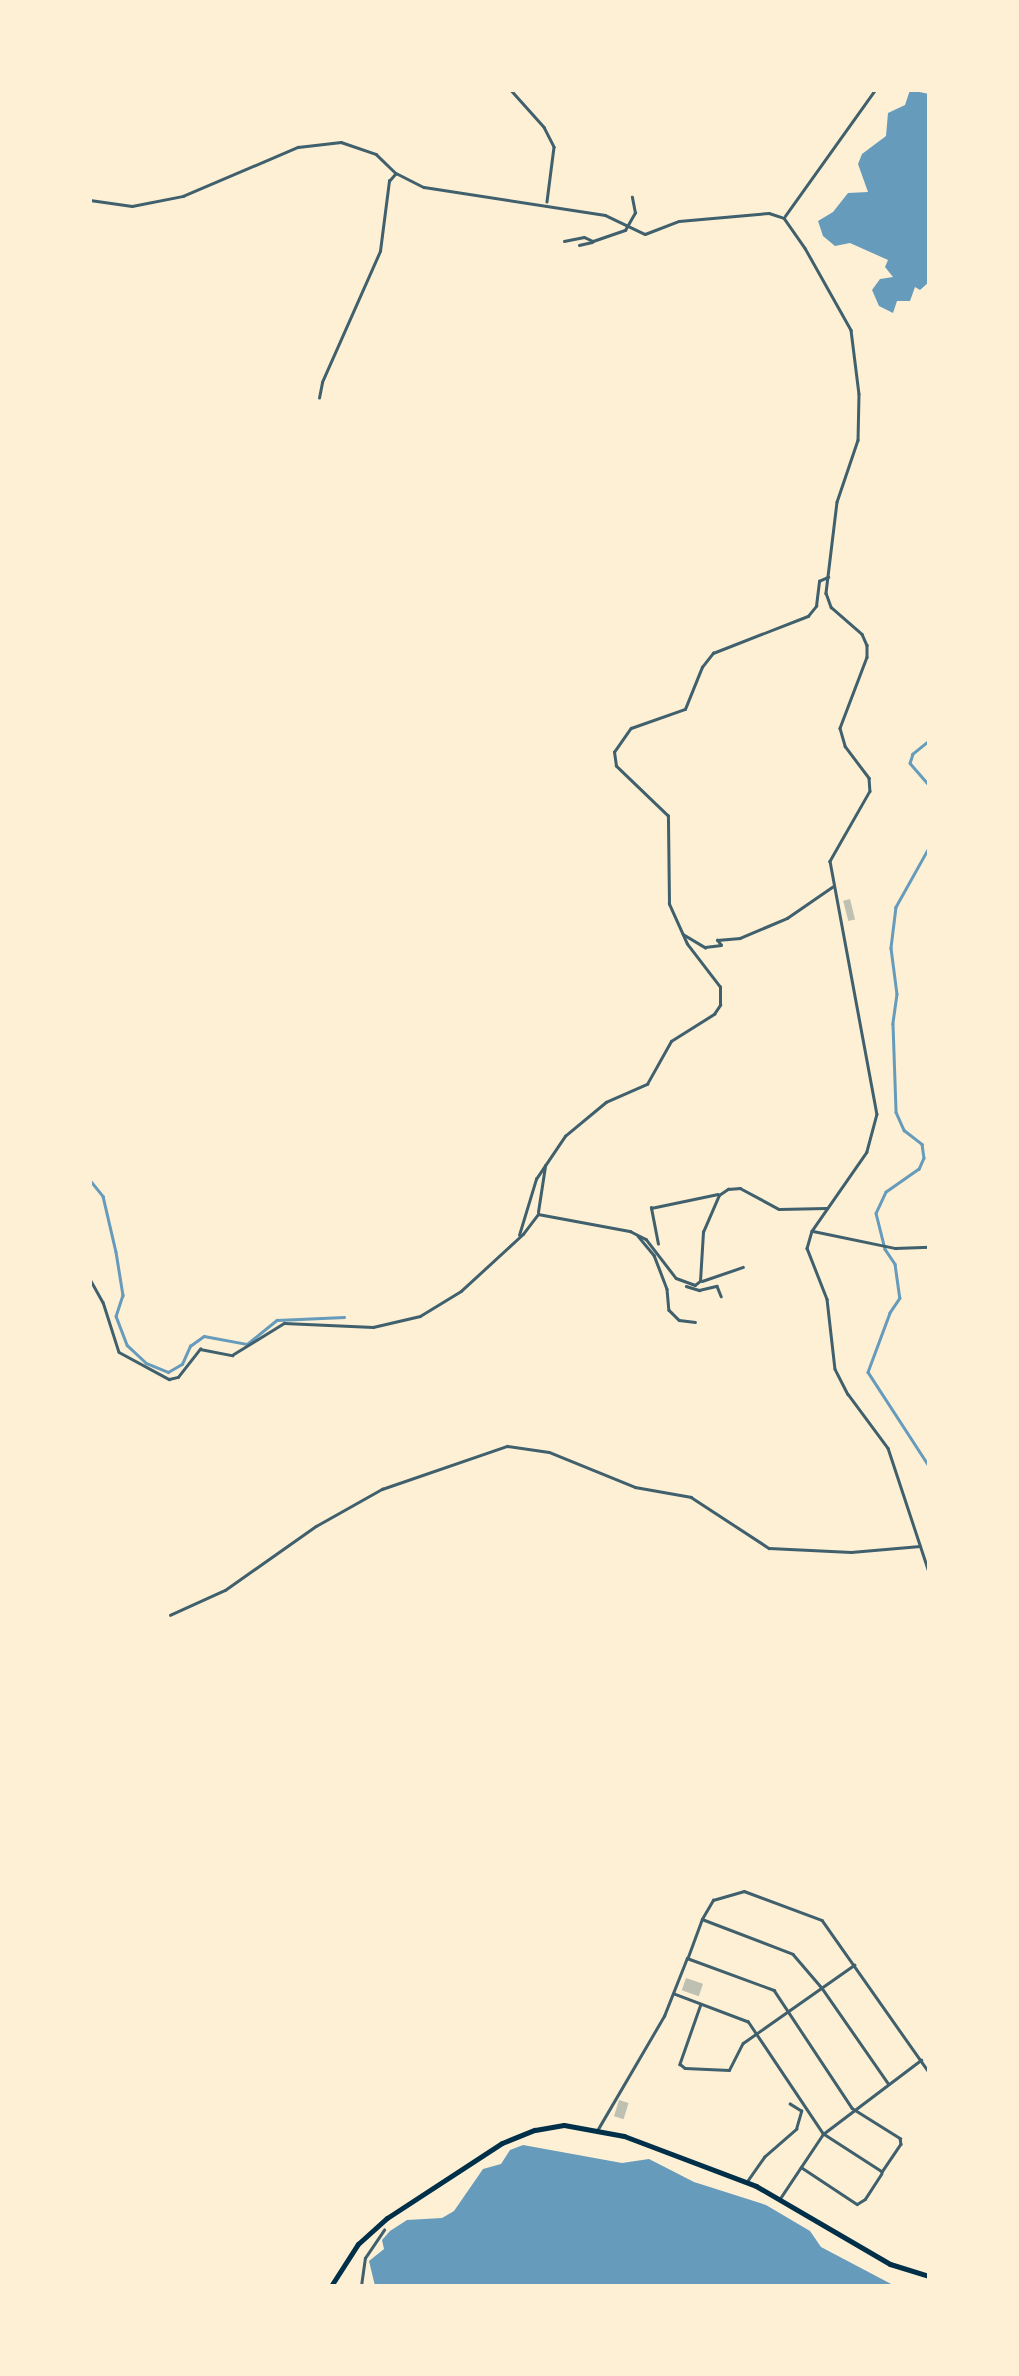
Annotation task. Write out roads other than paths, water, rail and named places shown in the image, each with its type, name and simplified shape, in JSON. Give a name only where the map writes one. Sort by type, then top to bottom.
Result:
[{"type":"main road","points":[[331,2286],[372,2230],[502,2143],[552,2127],[598,2129],[746,2182],[781,2197],[890,2264],[929,2276]]},
{"type":"street","points":[[511,90],[550,135],[554,147],[547,204]]},
{"type":"street","points":[[784,218],[875,90]]},
{"type":"street","points":[[90,200],[132,206],[183,196],[268,158],[326,142],[358,145],[376,154],[396,174],[424,187],[612,217],[645,234],[679,221],[720,220],[755,212],[784,218],[851,330],[858,440],[837,502],[828,578],[830,607],[862,634],[868,651],[840,728],[845,746],[868,778],[870,791],[830,861],[877,1114],[867,1152],[812,1231],[808,1255],[827,1299],[835,1369],[848,1394],[888,1448],[929,1572]]},
{"type":"street","points":[[319,398],[322,382],[380,251],[389,181],[396,174]]},
{"type":"street","points":[[580,245],[619,234],[628,226],[635,213],[632,196]]},
{"type":"street","points":[[564,241],[584,237],[593,242]]},
{"type":"street","points":[[518,1236],[536,1178],[565,1136],[592,1112],[647,1084],[671,1041],[714,1014],[720,1005],[720,987],[682,934],[667,894],[668,816],[616,766],[614,752],[631,728],[685,709],[702,667],[713,653],[811,614],[818,582],[828,578]]},
{"type":"street","points":[[682,934],[705,947],[721,945],[716,940],[740,938],[787,918],[834,886]]},
{"type":"street","points":[[90,1279],[103,1302],[119,1352],[153,1374],[174,1378],[200,1350],[232,1355],[284,1324],[373,1326],[420,1316],[460,1291],[538,1214],[546,1164]]},
{"type":"street","points":[[656,1247],[651,1208],[736,1188],[779,1209],[828,1208]]},
{"type":"street","points":[[700,1281],[702,1238],[719,1195]]},
{"type":"street","points":[[538,1214],[637,1234],[656,1247],[684,1283],[699,1290],[716,1286],[721,1296]]},
{"type":"street","points":[[812,1231],[878,1246],[929,1247]]},
{"type":"street","points":[[637,1234],[654,1255],[670,1310],[679,1320],[695,1322]]},
{"type":"street","points":[[684,1283],[695,1285],[743,1267]]},
{"type":"street","points":[[170,1615],[225,1590],[316,1526],[382,1489],[507,1446],[550,1452],[636,1487],[691,1496],[769,1548],[851,1552],[921,1546]]},
{"type":"street","points":[[598,2129],[674,1994],[713,1900],[744,1891],[822,1920],[929,2072]]},
{"type":"street","points":[[702,1919],[792,1954],[822,1988],[888,2083]]},
{"type":"street","points":[[688,1958],[769,1987],[852,2108],[902,2141],[866,2199],[857,2204],[800,2166]]},
{"type":"street","points":[[702,2003],[680,2064],[685,2068],[729,2070],[739,2048],[854,1965]]},
{"type":"street","points":[[674,1994],[734,2014],[757,2033],[823,2134],[882,2172]]},
{"type":"street","points":[[781,2197],[823,2134],[852,2108],[921,2060]]},
{"type":"street","points":[[746,2182],[764,2157],[796,2129],[801,2111],[790,2104]]},
{"type":"street","points":[[361,2286],[365,2258],[384,2230]]},
{"type":"water","points":[[910,90],[929,94],[929,282],[920,290],[915,287],[910,301],[897,301],[893,313],[879,306],[872,290],[880,279],[893,277],[885,267],[888,260],[850,243],[835,246],[823,236],[818,221],[833,212],[848,193],[868,192],[858,164],[862,154],[886,136],[888,113],[905,105]]},
{"type":"water","points":[[523,2145],[622,2163],[649,2159],[694,2182],[766,2205],[810,2231],[821,2247],[895,2286],[375,2286],[369,2261],[384,2249],[382,2240],[390,2231],[407,2220],[442,2218],[454,2211],[483,2169],[501,2164],[510,2150]]},
{"type":"waterway","points":[[929,741],[913,754],[910,763],[929,785]]},
{"type":"waterway","points":[[929,848],[896,907],[891,948],[897,994],[893,1024],[896,1112],[904,1130],[922,1144],[924,1158],[919,1169],[886,1192],[876,1213],[885,1249],[895,1264],[900,1298],[890,1313],[868,1372],[929,1466]]},
{"type":"waterway","points":[[90,1180],[103,1196],[116,1252],[123,1295],[116,1316],[127,1345],[146,1363],[168,1372],[182,1364],[190,1346],[204,1336],[247,1344],[277,1320],[344,1317]]}]
